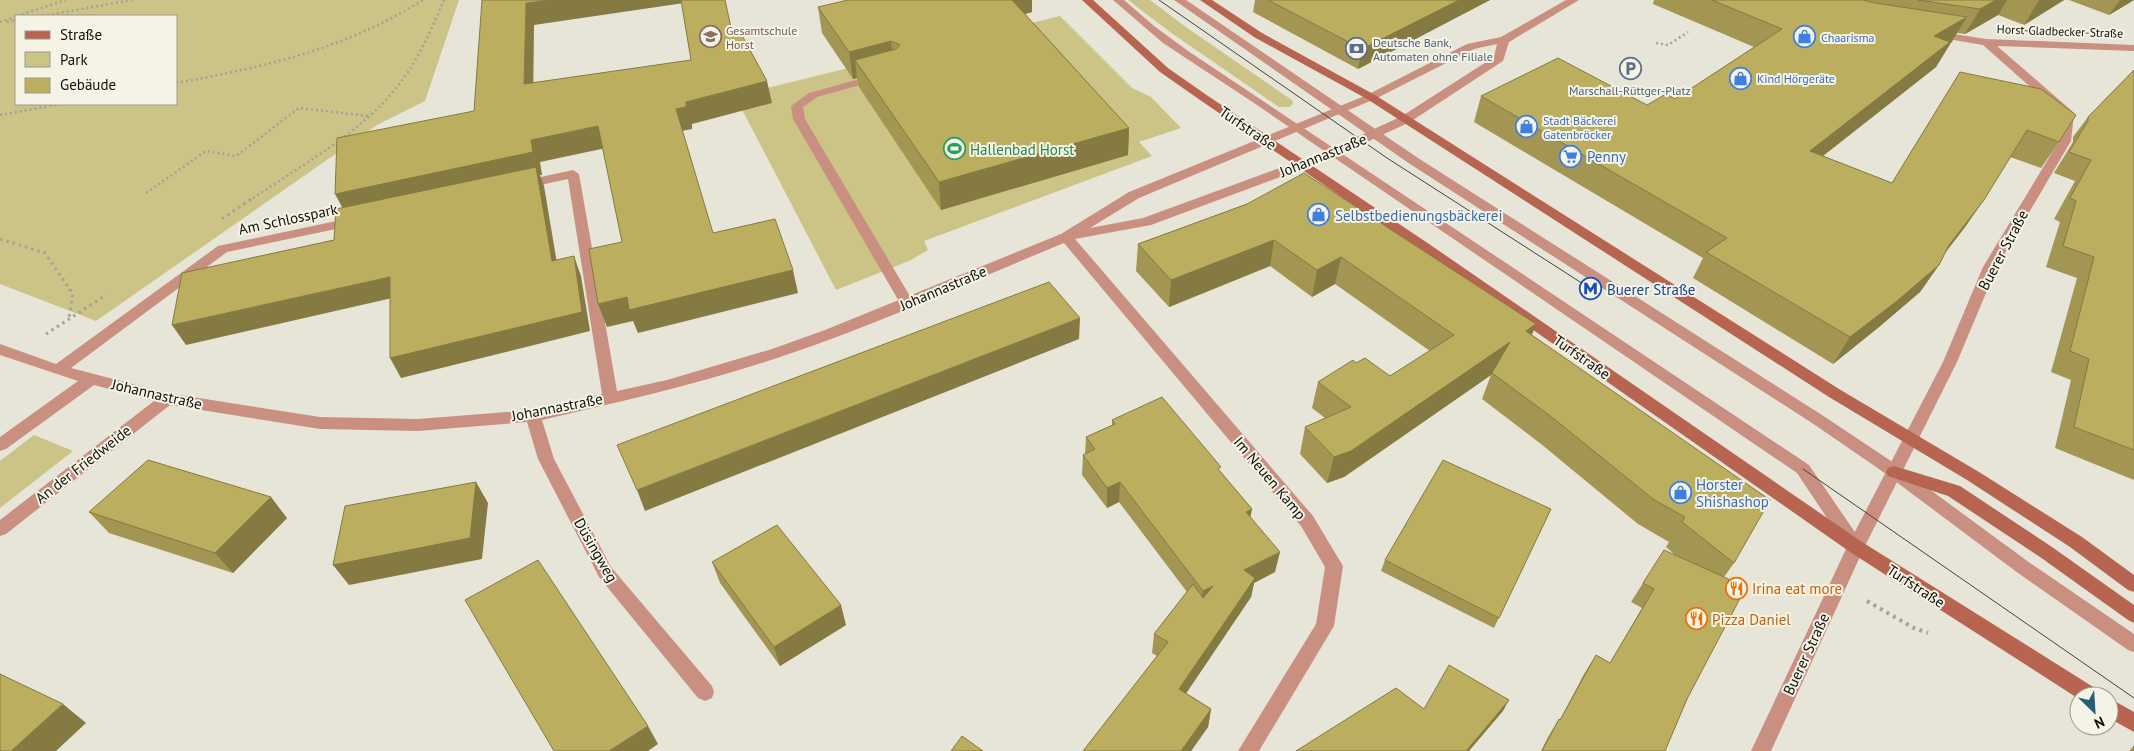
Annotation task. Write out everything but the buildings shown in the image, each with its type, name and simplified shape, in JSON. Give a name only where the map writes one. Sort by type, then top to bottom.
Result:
[{"type":"main road","name":"Turfstraße","points":[[1086,0],[1164,70],[1856,547],[2075,686]]},
{"type":"main road","points":[[1205,0],[1258,35],[1371,97],[1810,378],[1974,476],[2076,542],[2134,585]]},
{"type":"main road","points":[[1894,472],[1954,491],[2046,552],[2134,615]]},
{"type":"main road","points":[[2119,713],[2134,723]]},
{"type":"street","points":[[1118,0],[1175,48],[1803,469],[1856,547]]},
{"type":"street","points":[[1179,0],[1375,134],[1744,371],[1894,472],[2024,568],[2134,644]]},
{"type":"street","name":"Johannastraße","points":[[0,349],[58,370],[167,399],[320,423],[418,425],[532,416],[667,385],[830,334],[1066,237],[1134,195],[1371,97],[1471,46],[1504,40],[1574,0]]},
{"type":"street","points":[[1919,32],[1986,42]]},
{"type":"street","name":"Johannastraße","points":[[1066,237],[1146,222],[1333,153],[1406,119],[1499,59],[1504,40]]},
{"type":"street","name":"Horst-Gladbecker-Straße","points":[[1986,42],[2134,48]]},
{"type":"street","name":"Buerer Straße","points":[[1761,751],[1856,547],[1950,362],[1990,267],[2065,142],[2068,114],[1986,42]]},
{"type":"street","points":[[886,75],[813,95],[797,106],[799,119],[906,303]]},
{"type":"street","points":[[505,188],[573,174],[610,397]]},
{"type":"street","name":"Am Schlosspark","points":[[58,370],[223,249],[369,218]]},
{"type":"street","name":"Im Neuen Kamp","points":[[1066,237],[1307,522],[1334,566],[1325,626],[1248,751]]},
{"type":"street","points":[[0,445],[91,379]]},
{"type":"street","name":"An der Friedweide","points":[[0,529],[167,399]]},
{"type":"street","name":"Düsingweg","points":[[532,416],[546,459],[605,572],[705,692]]},
{"type":"path","points":[[25,15],[66,0]]},
{"type":"path","points":[[48,15],[132,0]]},
{"type":"path","points":[[178,83],[278,62],[320,50],[363,34],[423,0]]},
{"type":"path","points":[[218,221],[307,162],[368,116],[398,86],[413,65],[426,42],[444,0]]},
{"type":"path","points":[[0,23],[15,19]]},
{"type":"path","points":[[1656,43],[1668,45],[1688,32]]},
{"type":"path","points":[[0,115],[55,105]]},
{"type":"path","points":[[146,193],[206,151],[236,156],[299,108],[368,116]]},
{"type":"path","points":[[0,239],[45,253],[73,294],[69,319]]},
{"type":"path","points":[[14,355],[108,294]]},
{"type":"green space","points":[[0,0],[459,0],[425,101],[377,125],[96,321],[0,284]]},
{"type":"green space","points":[[1128,0],[1150,0],[1292,100],[1293,103],[1290,107],[1279,107],[1170,32]]},
{"type":"green space","name":"Hallenbad Horst","points":[[1060,16],[1132,88],[1151,97],[1181,128],[1139,142],[1152,156],[924,241],[928,250],[909,261],[836,290],[735,96]]},
{"type":"green space","points":[[34,435],[73,451],[0,508],[0,461]]},
{"type":"tram line","points":[[1159,0],[1387,158],[1591,289]]},
{"type":"tram line","points":[[1803,469],[2134,698]]},
{"type":"place","name":"Gesamtschule Horst","points":[[710,37]]},
{"type":"place","name":"Chaarisma","points":[[1805,37]]},
{"type":"place","name":"Deutsche Bank, Automaten ohne Filiale","points":[[1357,49]]},
{"type":"place","name":"Marschall-Rüttger-Platz","points":[[1630,69]]},
{"type":"place","name":"Kind Hörgeräte","points":[[1741,78]]},
{"type":"place","name":"Stadt Bäckerei Gatenbröcker","points":[[1527,127]]},
{"type":"place","name":"Hallenbad Horst","points":[[954,149]]},
{"type":"place","name":"Penny","points":[[1571,156]]},
{"type":"place","name":"Selbstbedienungsbäckerei","points":[[1319,215]]},
{"type":"place","name":"Buerer Straße","points":[[1591,289]]},
{"type":"place","name":"Horster Shishashop","points":[[1680,493]]},
{"type":"place","name":"Irina eat more","points":[[1736,588]]},
{"type":"place","name":"Pizza Daniel","points":[[1696,619]]}]
